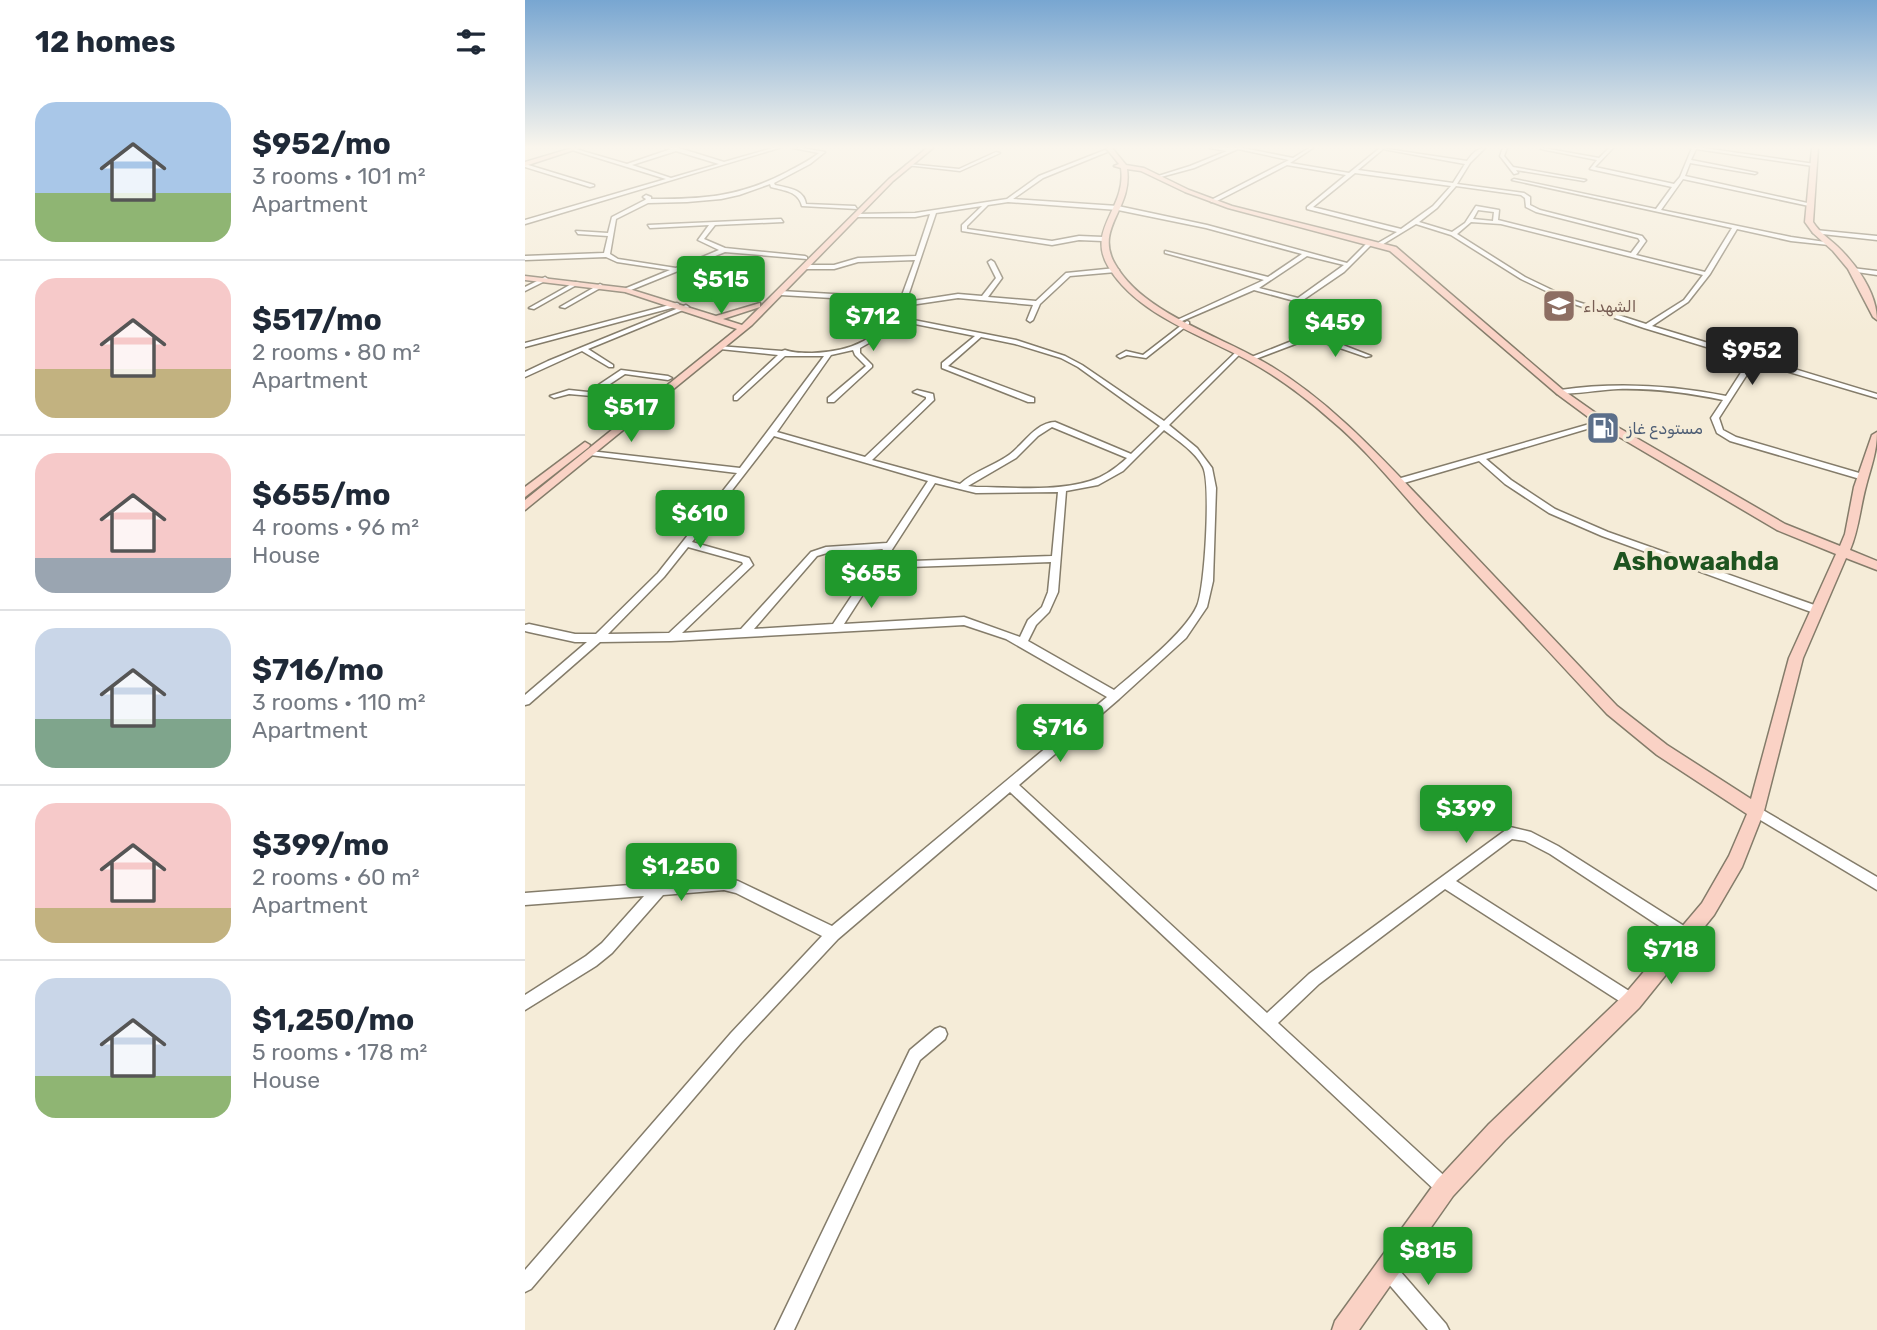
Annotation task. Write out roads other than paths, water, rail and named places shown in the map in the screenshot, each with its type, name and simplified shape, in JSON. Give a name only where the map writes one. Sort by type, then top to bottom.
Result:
[{"type":"street","points":[[526,222],[567,210]]},
{"type":"street","points":[[607,255],[614,218],[629,210]]},
{"type":"street","points":[[847,210],[905,216],[951,210]]},
{"type":"street","points":[[981,210],[964,226],[964,230],[1052,243],[1079,238],[1103,239]]},
{"type":"street","points":[[1113,210],[1103,239],[1108,258],[1141,297],[1286,379],[1345,426],[1612,710],[1662,750],[1877,884]]},
{"type":"street","points":[[1123,210],[1349,265]]},
{"type":"street","points":[[1243,210],[1393,249],[1419,268],[1560,392],[1603,423],[1744,508],[1790,532],[1877,566]]},
{"type":"street","points":[[1317,210],[1401,231]]},
{"type":"street","points":[[1299,300],[1375,244],[1401,231],[1429,210]]},
{"type":"street","points":[[1453,234],[1470,219],[1474,210]]},
{"type":"street","points":[[1492,210],[1497,211],[1495,221]]},
{"type":"street","points":[[1537,210],[1640,237],[1643,241],[1632,256]]},
{"type":"street","points":[[1658,210],[1829,243]]},
{"type":"street","points":[[1809,210],[1809,222],[1815,232],[1829,243],[1851,270],[1868,295],[1877,317]]},
{"type":"street","points":[[525,493],[720,336],[741,324],[781,293],[856,211]]},
{"type":"street","points":[[720,347],[828,355],[856,347],[894,318],[933,213]]},
{"type":"street","points":[[1470,219],[1495,221],[1707,274]]},
{"type":"street","points":[[650,226],[781,220]]},
{"type":"street","points":[[1495,221],[1523,229]]},
{"type":"street","points":[[1414,222],[1453,234],[1556,295],[1646,327],[1877,396]]},
{"type":"street","points":[[712,225],[701,240],[724,250],[834,267],[858,260],[917,258]]},
{"type":"street","points":[[1646,327],[1680,307],[1707,274],[1735,227]]},
{"type":"street","points":[[579,232],[611,236]]},
{"type":"street","points":[[1815,232],[1877,238]]},
{"type":"street","points":[[627,290],[724,250]]},
{"type":"street","points":[[1167,252],[1269,279]]},
{"type":"street","points":[[1120,356],[1126,353],[1144,357],[1183,321],[1254,288],[1306,254]]},
{"type":"street","points":[[525,258],[607,255],[617,260],[675,269]]},
{"type":"street","points":[[984,298],[999,278],[991,262]]},
{"type":"street","points":[[525,506],[720,347],[757,305],[806,263]]},
{"type":"street","points":[[1030,320],[1037,303],[1068,274],[1116,270]]},
{"type":"street","points":[[1851,270],[1877,273]]},
{"type":"street","points":[[525,278],[627,290],[741,324]]},
{"type":"street","points":[[525,289],[545,279]]},
{"type":"street","points":[[532,308],[577,283]]},
{"type":"street","points":[[563,307],[600,286]]},
{"type":"street","points":[[1251,359],[1323,330],[1335,312],[1254,288]]},
{"type":"street","points":[[781,293],[902,302],[958,296],[1037,303]]},
{"type":"street","points":[[1868,295],[1877,297]]},
{"type":"street","points":[[717,319],[757,305]]},
{"type":"street","points":[[525,345],[681,306]]},
{"type":"street","points":[[525,375],[681,306]]},
{"type":"street","points":[[525,1283],[736,1038],[833,934],[1115,696],[1182,635],[1202,607],[1208,581],[1212,488],[1208,468],[1194,450],[1167,426],[1072,361],[1016,342],[894,318]]},
{"type":"street","points":[[717,319],[723,327],[720,336]]},
{"type":"street","points":[[981,334],[944,364],[944,367],[1031,400]]},
{"type":"street","points":[[1310,335],[1368,356]]},
{"type":"street","points":[[831,400],[870,366],[870,363],[857,354],[856,347]]},
{"type":"street","points":[[583,349],[611,366]]},
{"type":"street","points":[[737,398],[786,352]]},
{"type":"street","points":[[772,433],[961,487],[1006,491],[1062,489],[1095,483],[1110,476],[1167,426],[1239,352]]},
{"type":"street","points":[[525,701],[600,636],[661,575],[772,433],[828,355]]},
{"type":"street","points":[[1753,360],[1715,418],[1716,427],[1726,436],[1863,477]]},
{"type":"street","points":[[554,396],[569,392],[589,394],[624,372],[668,378]]},
{"type":"street","points":[[1560,392],[1607,385],[1637,386],[1686,390],[1727,398]]},
{"type":"street","points":[[866,461],[930,400],[930,396],[917,392]]},
{"type":"street","points":[[1397,482],[1603,423]]},
{"type":"street","points":[[961,487],[968,480],[988,472],[1016,454],[1036,433],[1052,424],[1132,457]]},
{"type":"street","points":[[1344,1330],[1445,1188],[1497,1132],[1632,1001],[1708,909],[1736,860],[1756,811],[1796,658],[1851,534],[1863,477],[1877,435]]},
{"type":"street","points":[[590,453],[743,471]]},
{"type":"street","points":[[1481,459],[1530,498],[1562,515],[1605,534],[1817,610]]},
{"type":"street","points":[[836,628],[933,480]]},
{"type":"street","points":[[1022,642],[1032,623],[1050,600],[1062,489]]},
{"type":"street","points":[[671,636],[748,565],[746,560],[737,556],[687,544]]},
{"type":"street","points":[[745,632],[814,554],[826,550],[889,546]]},
{"type":"street","points":[[876,565],[1054,559]]},
{"type":"street","points":[[529,628],[575,638],[671,636],[964,621],[994,629],[1022,642],[1115,696]]},
{"type":"street","points":[[1011,785],[1445,1188]]},
{"type":"street","points":[[1268,1023],[1314,979],[1501,837],[1510,833],[1527,836],[1687,936]]},
{"type":"street","points":[[1446,881],[1632,1001]]},
{"type":"street","points":[[525,899],[712,883],[738,887],[833,934]]},
{"type":"street","points":[[525,1003],[607,948],[661,887]]},
{"type":"street","points":[[784,1330],[915,1055],[940,1034]]},
{"type":"street","points":[[1387,1269],[1440,1330]]},
{"type":"place","name":"الشهداء","points":[[1559,306]]},
{"type":"place","name":"مستودع غاز","points":[[1603,428]]},
{"type":"district","name":"Ashowaahda","points":[[1696,561]]}]
